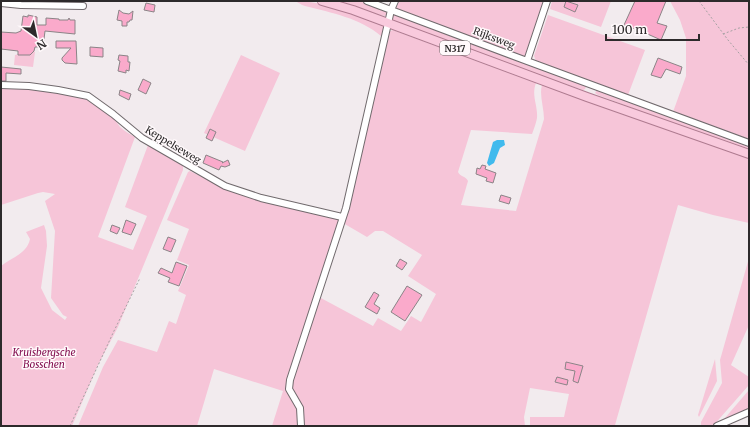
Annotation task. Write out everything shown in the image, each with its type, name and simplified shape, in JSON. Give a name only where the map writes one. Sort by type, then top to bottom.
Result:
[{"type":"main road","name":"N317","points":[[322,1],[353,10],[587,98],[749,154]]},
{"type":"street","name":"Rijksweg","points":[[367,1],[591,85],[749,142]]},
{"type":"street","points":[[301,426],[300,408],[289,389],[290,380],[340,228],[342,216],[346,208],[391,10],[395,1]]},
{"type":"street","points":[[527,61],[548,1]]},
{"type":"street","points":[[1,3],[83,6]]},
{"type":"street","name":"Keppelseweg","points":[[1,84],[30,86],[88,96],[142,138],[225,186],[261,198],[342,216]]},
{"type":"street","points":[[587,98],[591,85]]},
{"type":"street","points":[[717,426],[749,412]]},
{"type":"path","points":[[698,1],[749,65]]},
{"type":"path","points":[[723,34],[739,28],[749,27]]},
{"type":"path","points":[[70,426],[113,332],[140,278]]},
{"type":"green space","points":[[294,1],[317,3],[351,13],[383,25],[384,32],[381,36],[355,20],[304,6]]},
{"type":"green space","points":[[335,1],[361,1],[386,10],[388,13],[385,16],[380,15]]},
{"type":"green space","points":[[399,1],[546,1],[526,58],[396,9]]},
{"type":"green space","points":[[552,1],[611,1],[601,27],[550,9]]},
{"type":"green space","points":[[670,1],[749,1],[749,139],[673,112],[686,76],[686,38],[680,20]]},
{"type":"green space","points":[[393,13],[586,87],[583,90],[490,58],[392,21]]},
{"type":"green space","points":[[548,15],[645,50],[628,95],[536,61],[534,56]]},
{"type":"green space","points":[[393,30],[536,83],[534,96],[537,109],[537,118],[532,134],[471,130],[458,172],[468,181],[461,205],[516,211],[544,119],[541,93],[542,85],[624,115],[634,117],[749,157],[749,223],[678,205],[615,425],[530,426],[530,417],[564,417],[569,394],[530,388],[524,417],[525,426],[303,426],[303,409],[294,391],[293,380],[319,297],[373,326],[378,318],[401,331],[411,316],[421,322],[436,294],[408,276],[422,255],[383,231],[375,231],[367,237],[343,223],[390,31]]},
{"type":"green space","points":[[33,50],[35,52],[33,67],[14,65],[15,55]]},
{"type":"green space","points":[[241,55],[280,73],[245,151],[204,133]]},
{"type":"green space","name":"Kruisbergsche Bosschen","points":[[1,88],[45,90],[85,99],[98,105],[110,114],[120,127],[135,137],[98,237],[133,250],[147,216],[125,207],[148,145],[183,166],[183,170],[118,327],[98,365],[72,426],[1,426],[1,266],[26,248],[30,239],[26,232],[44,225],[47,246],[41,288],[52,310],[65,320],[67,317],[63,315],[51,298],[55,231],[45,201],[55,194],[43,192],[38,193],[1,205]]},
{"type":"green space","points":[[597,90],[749,145],[749,150],[598,95],[595,93]]},
{"type":"green space","points":[[190,171],[228,190],[248,197],[337,218],[339,221],[339,227],[327,255],[288,380],[298,409],[298,426],[272,426],[283,391],[214,369],[197,426],[78,426],[103,367],[118,340],[157,352],[169,321],[176,324],[186,295],[178,291],[189,265],[177,260],[189,229],[167,220],[188,172]]},
{"type":"green space","points":[[749,258],[749,325],[731,365],[749,377],[749,385],[713,426],[701,426],[701,422],[722,383],[720,360]]},
{"type":"green space","points":[[715,359],[717,381],[699,417],[698,415]]},
{"type":"green space","points":[[749,390],[749,413],[718,426]]},
{"type":"water","points":[[497,140],[504,140],[505,145],[500,148],[494,163],[489,166],[487,163],[493,142]]},
{"type":"building","points":[[566,1],[578,5],[575,12],[564,7]]},
{"type":"building","points":[[635,1],[666,1],[657,23],[667,26],[661,40],[624,25]]},
{"type":"building","points":[[146,3],[155,5],[154,12],[144,10]]},
{"type":"building","points":[[119,10],[123,13],[129,14],[133,11],[132,20],[127,22],[127,26],[122,26],[122,21],[117,20]]},
{"type":"building","points":[[28,15],[37,17],[37,25],[46,25],[46,18],[68,20],[69,18],[70,20],[75,20],[75,34],[45,31],[43,47],[35,47],[34,51],[30,55],[18,55],[18,51],[1,49],[1,32],[16,33],[21,31],[23,16],[28,17]]},
{"type":"building","points":[[56,41],[76,41],[77,64],[65,63],[62,60],[71,48],[56,48]]},
{"type":"building","points":[[90,47],[103,48],[103,57],[90,56]]},
{"type":"building","points":[[119,55],[128,56],[128,62],[130,62],[129,71],[126,70],[126,73],[118,71],[120,61],[118,60]]},
{"type":"building","points":[[658,58],[682,67],[680,74],[666,69],[661,78],[651,75]]},
{"type":"building","points":[[1,67],[21,69],[21,74],[6,73],[6,81],[1,81]]},
{"type":"building","points":[[143,79],[151,83],[146,94],[138,90]]},
{"type":"building","points":[[120,90],[131,94],[129,100],[119,95]]},
{"type":"building","points":[[210,129],[216,132],[212,141],[206,138]]},
{"type":"building","points":[[206,155],[223,162],[222,163],[228,160],[230,165],[225,167],[221,166],[219,170],[203,163]]},
{"type":"building","points":[[482,165],[486,166],[485,169],[496,173],[493,183],[486,181],[487,178],[476,174],[477,168],[480,169]]},
{"type":"building","points":[[501,195],[511,198],[509,204],[499,201]]},
{"type":"building","points":[[126,220],[136,224],[131,235],[122,232]]},
{"type":"building","points":[[112,225],[120,228],[117,234],[110,231]]},
{"type":"building","points":[[168,237],[176,240],[171,252],[163,249]]},
{"type":"building","points":[[400,259],[407,263],[402,270],[396,266]]},
{"type":"building","points":[[176,262],[187,266],[179,286],[168,282],[170,278],[158,273],[161,268],[172,273]]},
{"type":"building","points":[[407,286],[422,295],[405,321],[391,312]]},
{"type":"building","points":[[374,292],[379,295],[374,304],[380,308],[377,314],[365,307]]},
{"type":"building","points":[[566,362],[583,366],[578,383],[573,381],[575,371],[565,369]]},
{"type":"building","points":[[557,377],[568,380],[567,385],[555,382]]}]
